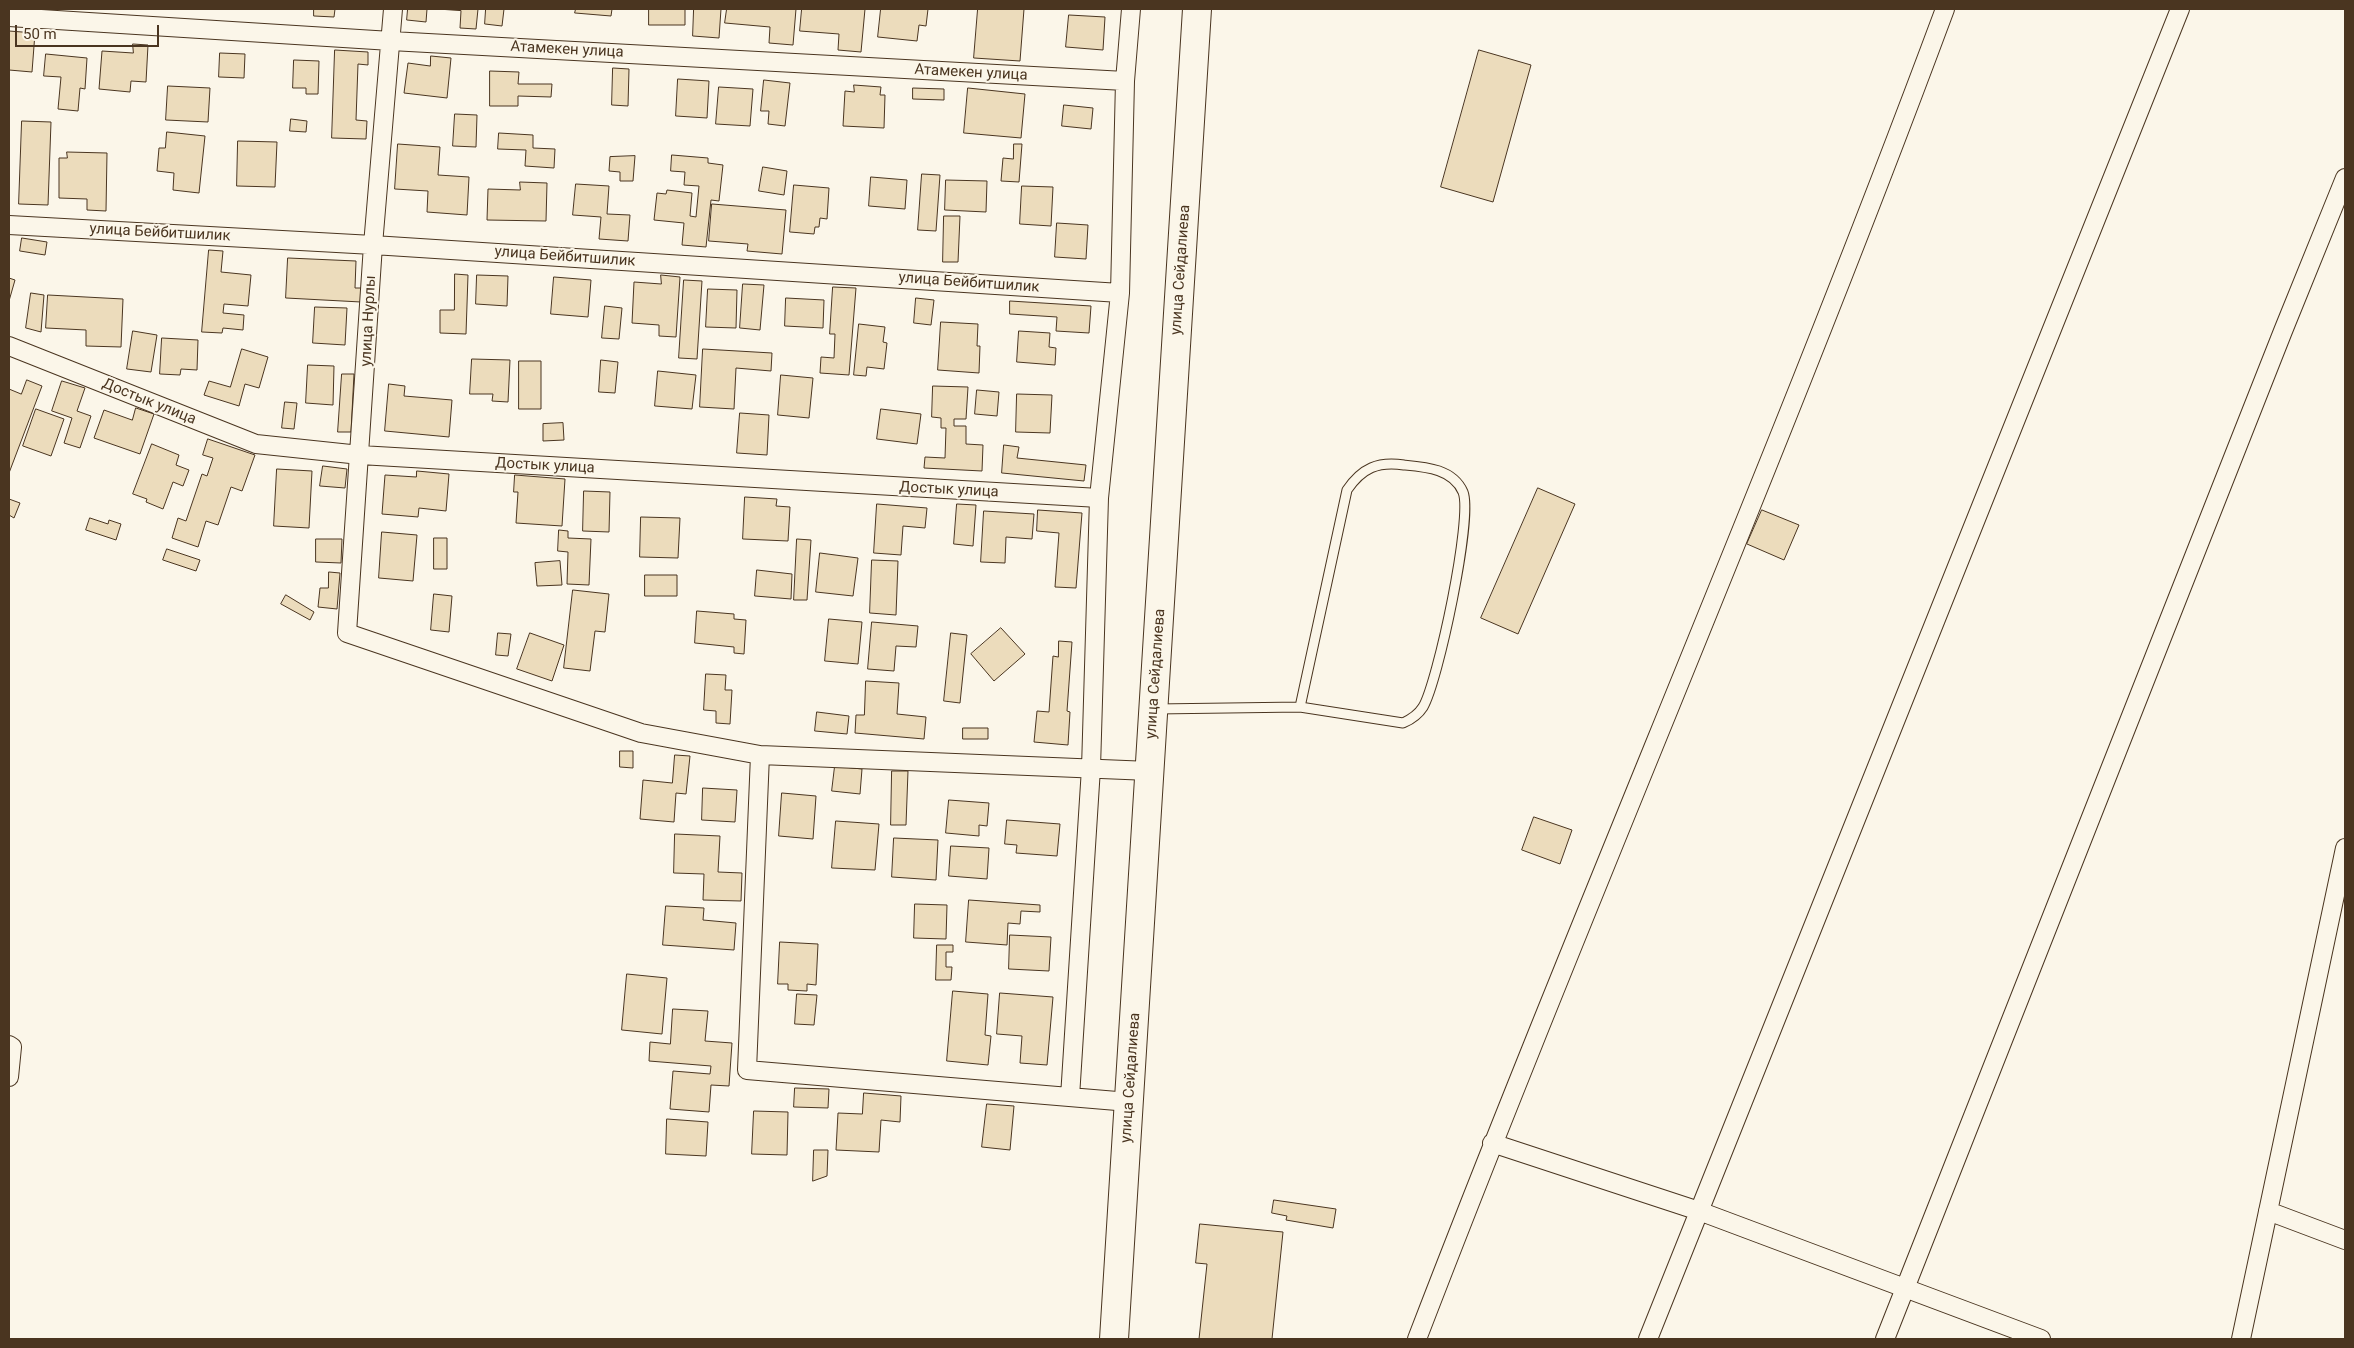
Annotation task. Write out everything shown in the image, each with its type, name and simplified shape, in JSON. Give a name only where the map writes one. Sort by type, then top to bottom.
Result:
[{"type":"main road","name":"улица Сейдалиева","points":[[1114,1339],[1197,9]]},
{"type":"street","name":"улица Нурлы","points":[[393,9],[373,245],[347,633],[641,733],[760,755]]},
{"type":"street","points":[[1070,1097],[1091,768],[1099,498],[1120,293],[1125,81],[1131,9]]},
{"type":"street","points":[[1417,1339],[1492,1143],[1878,187],[1944,9]]},
{"type":"street","points":[[1648,1339],[2180,9]]},
{"type":"street","name":"Атамекен улица","points":[[9,17],[391,41],[1125,81]]},
{"type":"street","points":[[1885,1339],[2279,340],[2345,178]]},
{"type":"street","name":"улица Бейбитшилик","points":[[9,224],[373,245],[1120,293]]},
{"type":"street","name":"Достык улица","points":[[9,346],[256,444],[360,455],[1099,498]]},
{"type":"street","points":[[1129,1102],[747,1070],[760,755],[1150,771]]},
{"type":"street","points":[[2241,1339],[2345,848]]},
{"type":"street","points":[[9,1044],[12,1048],[9,1077]]},
{"type":"street","points":[[1492,1143],[1699,1211],[2040,1339]]},
{"type":"street","points":[[2268,1211],[2345,1240]]},
{"type":"lane","points":[[1153,709],[1300,707],[1403,723],[1414,718],[1423,706],[1434,676],[1461,553],[1466,517],[1463,492],[1453,480],[1437,468],[1388,463],[1371,466],[1356,477],[1347,490],[1300,707]]},
{"type":"building","points":[[314,9],[335,9],[334,17],[314,16]]},
{"type":"building","points":[[408,9],[427,9],[426,22],[407,20]]},
{"type":"building","points":[[438,9],[478,9],[476,29],[460,28],[461,11]]},
{"type":"building","points":[[486,9],[504,9],[502,26],[485,24]]},
{"type":"building","points":[[576,9],[612,9],[611,16],[575,13]]},
{"type":"building","points":[[649,9],[685,9],[685,25],[649,25]]},
{"type":"building","points":[[694,9],[721,9],[719,38],[693,36]]},
{"type":"building","points":[[727,9],[796,9],[793,45],[769,43],[770,27],[725,23]]},
{"type":"building","points":[[802,9],[865,9],[861,52],[838,50],[839,34],[800,31]]},
{"type":"building","points":[[881,9],[928,9],[926,26],[919,25],[917,41],[878,37]]},
{"type":"building","points":[[978,9],[1024,9],[1020,61],[974,58]]},
{"type":"building","points":[[1069,15],[1105,17],[1103,50],[1066,47]]},
{"type":"building","points":[[9,31],[35,33],[32,72],[9,70]]},
{"type":"building","points":[[133,44],[148,45],[146,82],[131,81],[130,92],[99,89],[102,51],[133,53]]},
{"type":"building","points":[[335,50],[368,52],[368,65],[358,64],[356,120],[367,121],[366,139],[332,138]]},
{"type":"building","points":[[1479,50],[1531,65],[1493,202],[1441,187]]},
{"type":"building","points":[[220,53],[245,54],[244,78],[219,77]]},
{"type":"building","points":[[46,54],[87,58],[85,89],[80,88],[78,111],[58,109],[61,77],[44,76]]},
{"type":"building","points":[[431,56],[451,58],[447,98],[404,93],[408,63],[430,66]]},
{"type":"building","points":[[294,60],[319,61],[318,94],[306,94],[306,88],[293,88]]},
{"type":"building","points":[[613,68],[629,69],[628,106],[612,105]]},
{"type":"building","points":[[490,71],[519,72],[518,84],[552,84],[551,97],[518,96],[518,106],[490,106]]},
{"type":"building","points":[[678,79],[709,81],[707,118],[676,116]]},
{"type":"building","points":[[764,80],[790,83],[785,126],[768,124],[769,111],[761,111]]},
{"type":"building","points":[[854,85],[881,87],[880,95],[885,95],[884,128],[843,126],[845,91],[854,92]]},
{"type":"building","points":[[168,86],[210,88],[208,122],[166,120]]},
{"type":"building","points":[[719,87],[753,89],[750,126],[716,124]]},
{"type":"building","points":[[913,88],[944,89],[944,100],[913,99]]},
{"type":"building","points":[[968,88],[1025,94],[1021,138],[964,133]]},
{"type":"building","points":[[1064,105],[1093,108],[1091,129],[1062,126]]},
{"type":"building","points":[[455,114],[477,115],[476,147],[453,146]]},
{"type":"building","points":[[291,119],[307,121],[306,132],[290,131]]},
{"type":"building","points":[[22,121],[51,122],[48,205],[19,204]]},
{"type":"building","points":[[167,132],[205,136],[199,193],[173,190],[174,173],[157,171],[159,148],[165,148]]},
{"type":"building","points":[[499,133],[533,135],[533,148],[555,149],[554,168],[525,166],[526,150],[498,149]]},
{"type":"building","points":[[238,141],[277,142],[275,187],[237,186]]},
{"type":"building","points":[[398,144],[440,147],[438,175],[469,177],[467,215],[427,212],[428,191],[395,189]]},
{"type":"building","points":[[1014,144],[1022,144],[1019,182],[1001,181],[1003,158],[1013,159]]},
{"type":"building","points":[[67,152],[107,153],[106,211],[87,210],[87,199],[59,198],[59,158],[67,158]]},
{"type":"building","points":[[672,155],[708,158],[708,163],[723,165],[719,201],[711,200],[706,247],[682,245],[684,223],[654,220],[657,193],[666,194],[667,190],[692,193],[690,216],[696,217],[699,186],[684,185],[685,172],[671,171]]},
{"type":"building","points":[[635,156],[633,181],[620,181],[620,172],[609,171],[610,157]]},
{"type":"building","points":[[763,167],[787,171],[784,195],[759,191]]},
{"type":"building","points":[[922,174],[940,175],[936,231],[918,230]]},
{"type":"building","points":[[871,177],[907,180],[905,209],[869,206]]},
{"type":"building","points":[[946,180],[987,181],[986,212],[945,210]]},
{"type":"building","points":[[520,182],[547,183],[546,221],[487,220],[488,189],[520,190]]},
{"type":"building","points":[[576,184],[609,186],[607,214],[630,215],[628,241],[599,239],[601,217],[573,215]]},
{"type":"building","points":[[794,185],[829,188],[827,219],[820,218],[819,227],[815,227],[814,234],[790,232]]},
{"type":"building","points":[[1022,186],[1053,187],[1051,226],[1020,224]]},
{"type":"building","points":[[712,204],[786,210],[782,254],[747,251],[748,244],[709,241]]},
{"type":"building","points":[[944,216],[960,216],[958,262],[943,262]]},
{"type":"building","points":[[1057,223],[1088,225],[1086,259],[1055,257]]},
{"type":"building","points":[[22,238],[47,242],[45,255],[20,251]]},
{"type":"building","points":[[209,250],[223,251],[221,272],[251,275],[248,306],[224,304],[223,313],[244,315],[243,330],[223,328],[222,333],[202,332]]},
{"type":"building","points":[[288,258],[356,261],[355,288],[362,288],[361,302],[286,298]]},
{"type":"building","points":[[455,274],[468,275],[466,334],[440,333],[440,310],[454,310]]},
{"type":"building","points":[[477,275],[508,276],[507,306],[476,304]]},
{"type":"building","points":[[661,275],[680,277],[676,337],[659,336],[659,325],[632,323],[634,282],[661,284]]},
{"type":"building","points":[[554,277],[591,280],[588,317],[551,314]]},
{"type":"building","points":[[9,278],[15,280],[9,301]]},
{"type":"building","points":[[684,280],[702,281],[697,359],[679,358]]},
{"type":"building","points":[[743,284],[764,285],[760,330],[740,328]]},
{"type":"building","points":[[833,287],[856,288],[849,375],[820,373],[821,357],[834,358],[835,334],[830,334]]},
{"type":"building","points":[[708,289],[737,290],[736,328],[706,327]]},
{"type":"building","points":[[31,293],[44,295],[41,332],[26,328]]},
{"type":"building","points":[[48,295],[123,299],[121,347],[86,346],[86,330],[46,328]]},
{"type":"building","points":[[786,298],[824,300],[823,328],[785,326]]},
{"type":"building","points":[[916,298],[934,300],[931,325],[914,323]]},
{"type":"building","points":[[1010,301],[1091,306],[1089,333],[1056,331],[1057,317],[1010,314]]},
{"type":"building","points":[[605,306],[622,308],[619,339],[602,338]]},
{"type":"building","points":[[315,307],[347,308],[345,345],[313,343]]},
{"type":"building","points":[[941,322],[978,324],[977,346],[980,346],[979,373],[938,370]]},
{"type":"building","points":[[859,324],[885,327],[883,342],[887,343],[884,369],[867,367],[866,376],[854,375]]},
{"type":"building","points":[[133,331],[157,335],[151,372],[127,369]]},
{"type":"building","points":[[1019,331],[1050,333],[1049,347],[1056,348],[1055,365],[1017,362]]},
{"type":"building","points":[[162,338],[198,340],[197,370],[181,369],[180,375],[160,374]]},
{"type":"building","points":[[242,349],[268,357],[259,388],[245,384],[239,406],[204,395],[209,381],[230,387]]},
{"type":"building","points":[[703,349],[772,353],[771,371],[736,368],[734,409],[700,407]]},
{"type":"building","points":[[472,359],[510,360],[508,402],[492,401],[493,394],[470,394]]},
{"type":"building","points":[[601,360],[618,362],[615,393],[599,392]]},
{"type":"building","points":[[519,361],[541,361],[541,409],[519,409]]},
{"type":"building","points":[[308,365],[334,366],[333,405],[306,403]]},
{"type":"building","points":[[658,371],[696,375],[692,409],[655,406]]},
{"type":"building","points":[[342,374],[354,374],[351,432],[338,432]]},
{"type":"building","points":[[781,375],[813,378],[809,418],[778,415]]},
{"type":"building","points":[[27,380],[42,386],[9,473],[9,389],[21,394]]},
{"type":"building","points":[[62,381],[85,388],[77,411],[91,416],[80,448],[64,443],[72,418],[52,411]]},
{"type":"building","points":[[389,384],[405,386],[404,396],[452,400],[449,437],[385,431]]},
{"type":"building","points":[[933,386],[968,387],[966,419],[954,419],[954,426],[966,426],[966,444],[983,445],[982,471],[924,468],[925,457],[945,458],[946,428],[941,428],[941,418],[932,417]]},
{"type":"building","points":[[977,390],[999,392],[997,416],[975,414]]},
{"type":"building","points":[[1017,394],[1052,395],[1050,433],[1016,432]]},
{"type":"building","points":[[285,402],[297,403],[294,429],[282,428]]},
{"type":"building","points":[[136,408],[154,414],[140,454],[94,438],[104,410],[132,420]]},
{"type":"building","points":[[36,409],[64,419],[51,456],[23,446]]},
{"type":"building","points":[[881,409],[921,414],[917,444],[877,439]]},
{"type":"building","points":[[740,413],[769,415],[767,455],[737,453]]},
{"type":"building","points":[[563,423],[564,440],[543,441],[543,424]]},
{"type":"building","points":[[208,439],[255,455],[242,491],[231,487],[218,525],[206,521],[198,547],[172,538],[178,518],[186,521],[202,474],[207,476],[213,458],[203,455]]},
{"type":"building","points":[[152,444],[179,455],[176,465],[189,470],[183,486],[173,482],[163,509],[146,502],[147,499],[133,494]]},
{"type":"building","points":[[1004,445],[1019,447],[1017,458],[1086,465],[1084,481],[1002,473]]},
{"type":"building","points":[[323,466],[347,469],[345,488],[320,486]]},
{"type":"building","points":[[277,469],[312,471],[309,528],[274,526]]},
{"type":"building","points":[[417,471],[449,474],[446,511],[419,508],[418,517],[382,514],[385,475],[416,477]]},
{"type":"building","points":[[515,475],[565,479],[562,526],[516,523],[518,492],[514,492]]},
{"type":"building","points":[[1538,488],[1575,504],[1518,634],[1481,618]]},
{"type":"building","points":[[584,491],[610,492],[609,532],[583,531]]},
{"type":"building","points":[[745,497],[777,499],[776,506],[790,507],[788,541],[743,539]]},
{"type":"building","points":[[9,499],[20,503],[14,518],[9,515]]},
{"type":"building","points":[[877,504],[927,508],[925,528],[903,526],[901,555],[874,553]]},
{"type":"building","points":[[957,504],[976,505],[973,546],[954,544]]},
{"type":"building","points":[[1038,510],[1082,513],[1076,588],[1055,587],[1059,533],[1037,531]]},
{"type":"building","points":[[1762,510],[1799,525],[1784,560],[1747,544]]},
{"type":"building","points":[[984,511],[1034,514],[1032,539],[1006,537],[1005,563],[981,562]]},
{"type":"building","points":[[641,517],[680,518],[678,558],[640,557]]},
{"type":"building","points":[[90,518],[108,524],[109,520],[121,524],[116,540],[86,530]]},
{"type":"building","points":[[559,530],[568,531],[568,538],[591,539],[589,585],[567,584],[568,552],[558,551]]},
{"type":"building","points":[[382,532],[417,535],[413,581],[379,578]]},
{"type":"building","points":[[434,538],[447,538],[447,569],[434,569]]},
{"type":"building","points":[[316,539],[342,539],[341,563],[316,562]]},
{"type":"building","points":[[797,539],[811,540],[807,600],[794,600]]},
{"type":"building","points":[[167,549],[200,560],[196,571],[163,560]]},
{"type":"building","points":[[820,553],[858,558],[853,596],[816,592]]},
{"type":"building","points":[[872,560],[898,561],[896,615],[870,613]]},
{"type":"building","points":[[560,561],[562,585],[537,586],[535,563]]},
{"type":"building","points":[[757,570],[792,574],[791,599],[755,596]]},
{"type":"building","points":[[329,572],[340,573],[337,609],[318,607],[320,588],[328,588]]},
{"type":"building","points":[[645,575],[677,575],[677,596],[645,596]]},
{"type":"building","points":[[573,590],[609,594],[605,632],[595,631],[590,671],[564,668]]},
{"type":"building","points":[[434,594],[452,596],[449,632],[431,630]]},
{"type":"building","points":[[286,595],[314,612],[310,620],[281,604]]},
{"type":"building","points":[[697,611],[734,614],[734,619],[746,620],[744,654],[734,653],[734,647],[695,643]]},
{"type":"building","points":[[829,619],[862,622],[858,664],[825,661]]},
{"type":"building","points":[[872,622],[918,626],[916,647],[896,646],[894,671],[868,669]]},
{"type":"building","points":[[1001,628],[1025,654],[994,681],[971,654]]},
{"type":"building","points":[[498,633],[511,634],[508,656],[496,655]]},
{"type":"building","points":[[530,633],[564,645],[552,681],[517,669]]},
{"type":"building","points":[[951,633],[967,635],[960,703],[944,701]]},
{"type":"building","points":[[1059,641],[1072,642],[1067,711],[1070,712],[1068,745],[1034,742],[1037,711],[1049,712],[1053,656],[1058,657]]},
{"type":"building","points":[[706,674],[726,675],[725,690],[732,690],[730,724],[716,723],[716,711],[704,710]]},
{"type":"building","points":[[866,681],[899,683],[897,714],[926,717],[924,739],[855,733],[856,715],[864,715]]},
{"type":"building","points":[[817,712],[849,716],[847,734],[815,731]]},
{"type":"building","points":[[963,728],[988,728],[988,739],[963,739]]},
{"type":"building","points":[[620,751],[633,751],[633,768],[620,767]]},
{"type":"building","points":[[675,755],[690,756],[686,794],[676,793],[674,822],[640,819],[643,780],[672,783]]},
{"type":"building","points":[[835,766],[862,769],[860,794],[832,791]]},
{"type":"building","points":[[892,771],[908,771],[906,825],[891,825]]},
{"type":"building","points":[[703,788],[737,790],[735,822],[702,820]]},
{"type":"building","points":[[782,793],[816,796],[813,839],[779,836]]},
{"type":"building","points":[[949,800],[989,803],[987,826],[979,825],[979,836],[946,833]]},
{"type":"building","points":[[1534,817],[1572,830],[1560,864],[1522,850]]},
{"type":"building","points":[[1007,820],[1060,824],[1057,856],[1016,853],[1017,845],[1005,844]]},
{"type":"building","points":[[836,821],[879,824],[875,870],[832,868]]},
{"type":"building","points":[[675,834],[720,836],[718,872],[742,873],[741,901],[703,900],[704,874],[674,873]]},
{"type":"building","points":[[894,838],[938,840],[936,880],[892,877]]},
{"type":"building","points":[[951,846],[989,848],[987,879],[949,876]]},
{"type":"building","points":[[969,900],[1040,905],[1040,912],[1021,911],[1020,924],[1008,923],[1007,945],[966,942]]},
{"type":"building","points":[[915,904],[947,905],[946,939],[914,938]]},
{"type":"building","points":[[666,906],[704,908],[703,920],[736,923],[734,950],[663,945]]},
{"type":"building","points":[[1010,935],[1051,937],[1049,971],[1009,969]]},
{"type":"building","points":[[780,942],[818,944],[816,985],[807,984],[807,991],[788,990],[788,984],[778,984]]},
{"type":"building","points":[[937,945],[953,945],[953,952],[946,952],[946,967],[952,967],[951,980],[936,980]]},
{"type":"building","points":[[627,974],[667,978],[662,1034],[622,1030]]},
{"type":"building","points":[[953,991],[988,994],[985,1035],[991,1036],[988,1065],[947,1061]]},
{"type":"building","points":[[1000,993],[1053,997],[1047,1065],[1020,1063],[1022,1036],[997,1034]]},
{"type":"building","points":[[797,994],[817,995],[814,1025],[795,1024]]},
{"type":"building","points":[[673,1009],[708,1011],[705,1041],[732,1043],[729,1086],[711,1085],[709,1112],[670,1109],[673,1071],[710,1074],[711,1066],[649,1061],[650,1042],[670,1044]]},
{"type":"building","points":[[795,1088],[829,1089],[828,1108],[794,1107]]},
{"type":"building","points":[[864,1093],[901,1096],[900,1122],[881,1120],[879,1152],[836,1150],[838,1113],[862,1114]]},
{"type":"building","points":[[987,1104],[1014,1106],[1010,1150],[982,1147]]},
{"type":"building","points":[[754,1111],[788,1112],[787,1155],[752,1154]]},
{"type":"building","points":[[667,1119],[708,1122],[706,1156],[666,1154]]},
{"type":"building","points":[[814,1150],[828,1150],[827,1176],[813,1181]]},
{"type":"building","points":[[1274,1200],[1336,1209],[1333,1228],[1286,1220],[1287,1216],[1272,1213]]},
{"type":"building","points":[[1200,1224],[1283,1232],[1272,1339],[1199,1339],[1207,1264],[1196,1263]]}]
